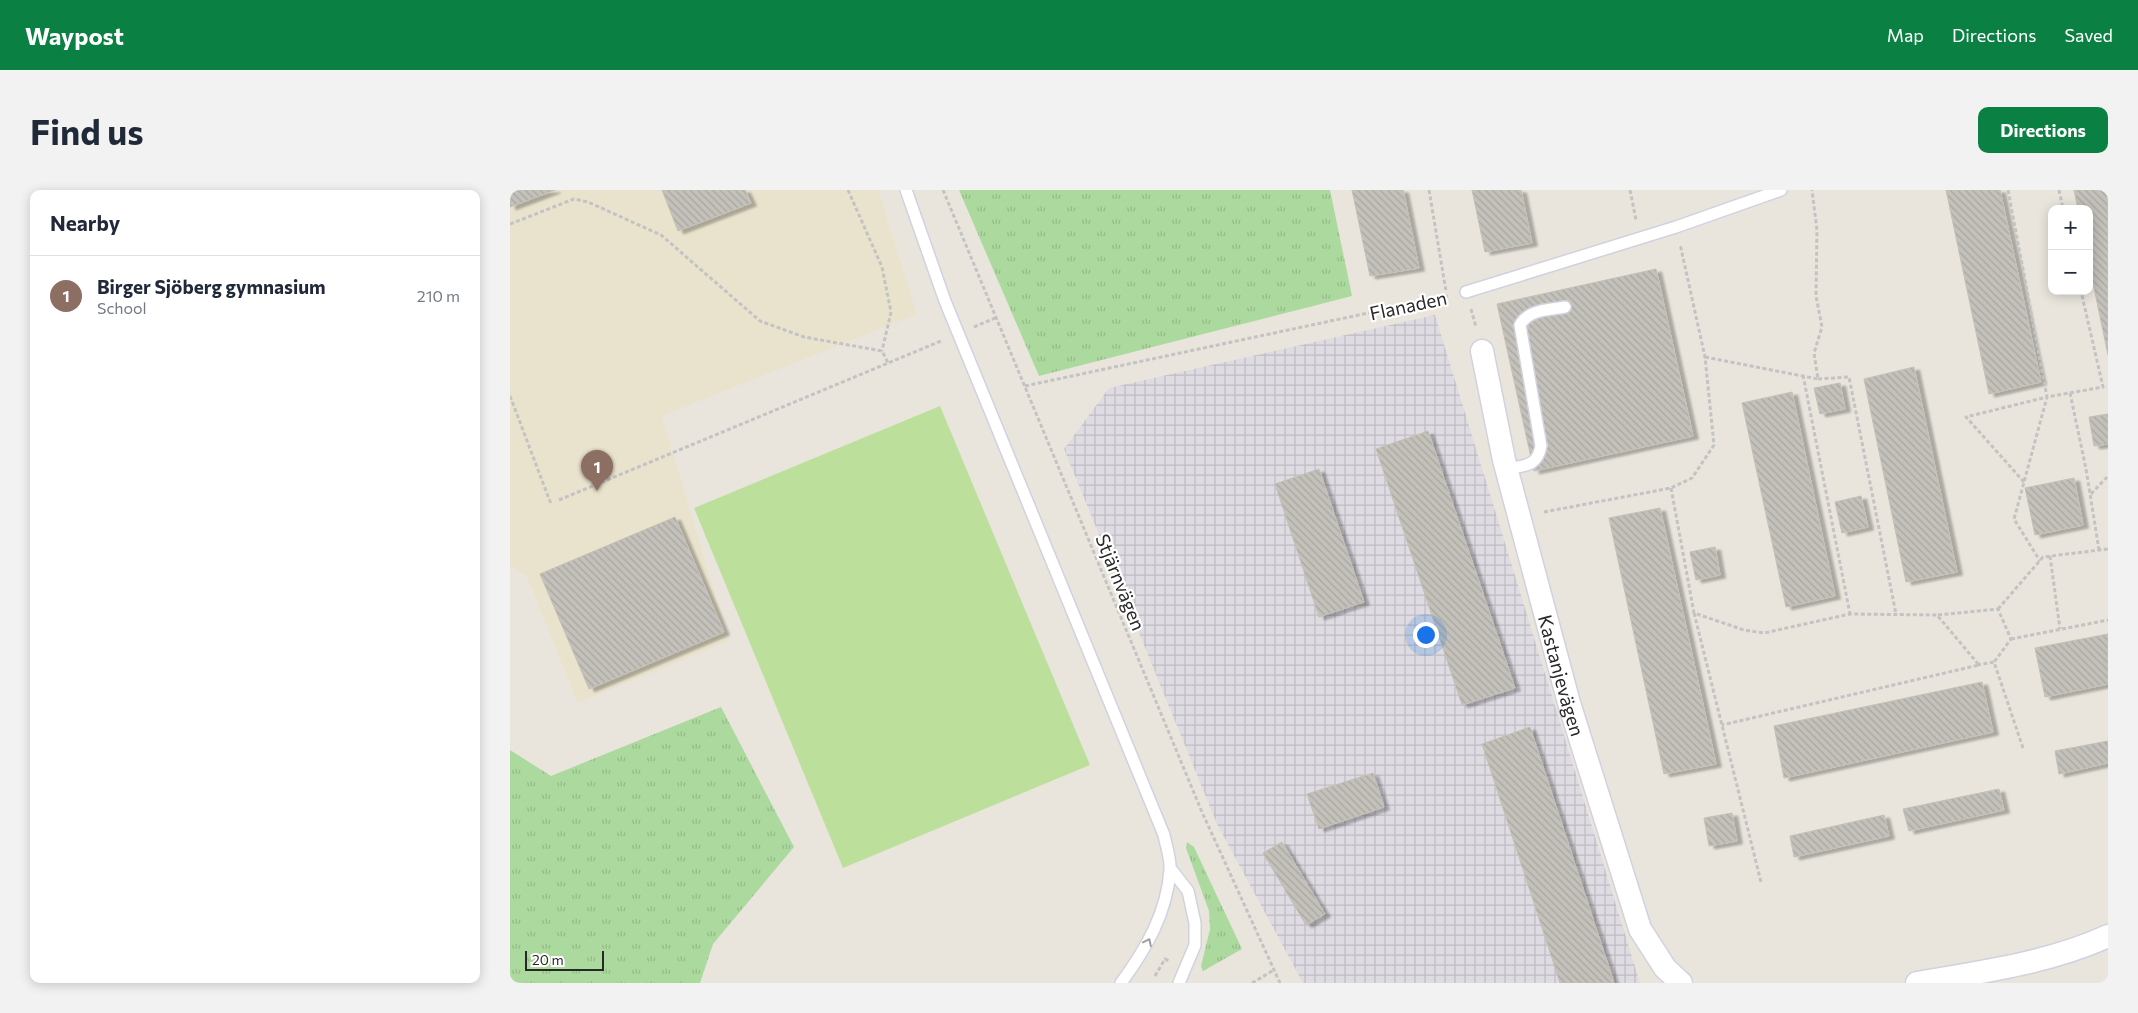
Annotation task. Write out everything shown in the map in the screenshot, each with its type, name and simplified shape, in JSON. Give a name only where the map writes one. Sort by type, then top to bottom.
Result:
[{"type":"street","name":"Kastanjevägen","points":[[1482,351],[1507,470],[1569,702],[1640,929],[1665,968],[1682,983]]},
{"type":"street","points":[[1917,983],[2000,968],[2085,946],[2108,936]]},
{"type":"lane","points":[[906,190],[959,334],[1164,835],[1170,868],[1158,920],[1147,946],[1121,983]]},
{"type":"lane","name":"Flanaden","points":[[1466,292],[1676,227],[1781,190]]},
{"type":"lane","points":[[1507,470],[1532,463],[1539,457],[1541,446],[1520,325],[1525,317],[1533,313],[1565,307]]},
{"type":"lane","points":[[1170,868],[1188,892],[1195,923],[1194,945],[1179,983]]},
{"type":"path","points":[[848,190],[882,267],[891,312],[882,351],[888,363]]},
{"type":"path","name":"Stjärnvägen","points":[[942,190],[1202,812],[1280,983]]},
{"type":"path","points":[[1429,190],[1446,296]]},
{"type":"path","points":[[1630,190],[1640,238]]},
{"type":"path","points":[[1812,190],[1817,230],[1816,296],[1822,327],[1814,352],[1818,379]]},
{"type":"path","points":[[2008,190],[2047,397],[2014,519],[2040,561]]},
{"type":"path","points":[[2059,190],[2062,205]]},
{"type":"path","points":[[510,224],[574,199],[588,202],[661,235],[760,321],[804,338],[882,351]]},
{"type":"path","points":[[1519,517],[1671,488],[1692,478],[1714,445],[1705,357],[1676,227]]},
{"type":"path","points":[[1466,292],[1482,351]]},
{"type":"path","name":"Flanaden","points":[[1025,386],[1466,292]]},
{"type":"path","points":[[2082,295],[2103,387]]},
{"type":"path","points":[[559,500],[995,318]]},
{"type":"path","points":[[1705,357],[1818,379],[1849,377],[1896,614]]},
{"type":"path","points":[[1803,376],[1850,614]]},
{"type":"path","points":[[2024,482],[1966,417],[2047,397],[2103,387],[2108,390]]},
{"type":"path","points":[[2070,393],[2099,550]]},
{"type":"path","points":[[510,396],[551,504]]},
{"type":"path","points":[[2090,495],[2108,476]]},
{"type":"path","points":[[1671,488],[1694,613],[1760,882]]},
{"type":"path","points":[[1694,613],[1744,630],[1764,633],[1850,614],[1937,615],[1998,609],[2043,557],[2108,549]]},
{"type":"path","points":[[2050,556],[2060,629]]},
{"type":"path","points":[[1998,609],[2011,639]]},
{"type":"path","points":[[1937,615],[1979,665],[1974,666]]},
{"type":"path","points":[[1722,725],[1994,662],[2011,639],[2108,620]]},
{"type":"path","points":[[1994,662],[2023,748]]},
{"type":"path","points":[[1252,983],[1274,970]]},
{"type":"shaded area","points":[[510,190],[878,190],[917,314],[662,416],[729,641],[578,703],[527,577],[510,566]]},
{"type":"shaded area","points":[[1435,315],[1640,983],[1303,983],[1217,824],[1064,449],[1109,388]]},
{"type":"green space","points":[[959,190],[1330,190],[1352,296],[1039,376]]},
{"type":"green space","points":[[940,406],[1090,765],[843,868],[694,508]]},
{"type":"green space","points":[[721,707],[794,847],[713,944],[700,983],[510,983],[510,750],[551,776]]},
{"type":"green space","points":[[1187,842],[1194,847],[1242,949],[1203,971],[1201,966],[1210,929],[1209,911],[1186,848]]},
{"type":"building","points":[[510,190],[555,190],[510,207]]},
{"type":"building","points":[[662,190],[745,190],[751,203],[678,231]]},
{"type":"building","points":[[1352,190],[1403,190],[1419,268],[1370,276]]},
{"type":"building","points":[[1472,190],[1521,190],[1532,243],[1485,252]]},
{"type":"building","points":[[1946,190],[2000,190],[2041,382],[1989,394]]},
{"type":"building","points":[[2074,190],[2108,190],[2108,355],[2093,283],[2093,205],[2077,205]]},
{"type":"building","points":[[1656,269],[1693,436],[1534,471],[1497,304]]},
{"type":"building","points":[[1914,367],[1957,572],[1906,582],[1864,379]]},
{"type":"building","points":[[1840,383],[1845,409],[1820,414],[1814,388]]},
{"type":"building","points":[[1792,392],[1835,596],[1786,607],[1742,403]]},
{"type":"building","points":[[2108,414],[2108,444],[2094,446],[2089,417]]},
{"type":"building","points":[[1428,431],[1515,688],[1462,705],[1376,449]]},
{"type":"building","points":[[1319,469],[1364,602],[1319,617],[1275,484]]},
{"type":"building","points":[[2074,478],[2083,525],[2035,535],[2025,488]]},
{"type":"building","points":[[1861,496],[1868,527],[1842,533],[1835,502]]},
{"type":"building","points":[[1660,508],[1716,764],[1664,774],[1609,518]]},
{"type":"building","points":[[675,517],[724,632],[589,689],[540,574]]},
{"type":"building","points":[[1715,547],[1720,575],[1696,580],[1690,552]]},
{"type":"building","points":[[2108,634],[2108,684],[2045,697],[2035,648]]},
{"type":"building","points":[[1982,682],[1993,732],[1784,778],[1774,726]]},
{"type":"building","points":[[1530,727],[1614,983],[1560,983],[1482,744]]},
{"type":"building","points":[[2108,741],[2108,763],[2059,774],[2055,751]]},
{"type":"building","points":[[1373,773],[1384,807],[1319,829],[1307,794]]},
{"type":"building","points":[[1999,789],[2004,810],[1909,831],[1903,809]]},
{"type":"building","points":[[1732,813],[1737,841],[1709,846],[1704,818]]},
{"type":"building","points":[[1884,815],[1889,836],[1794,857],[1790,836]]},
{"type":"building","points":[[1282,842],[1325,914],[1306,925],[1263,853]]},
{"type":"place","name":"Birger Sjöberg gymnasium","points":[[597,491]]}]
